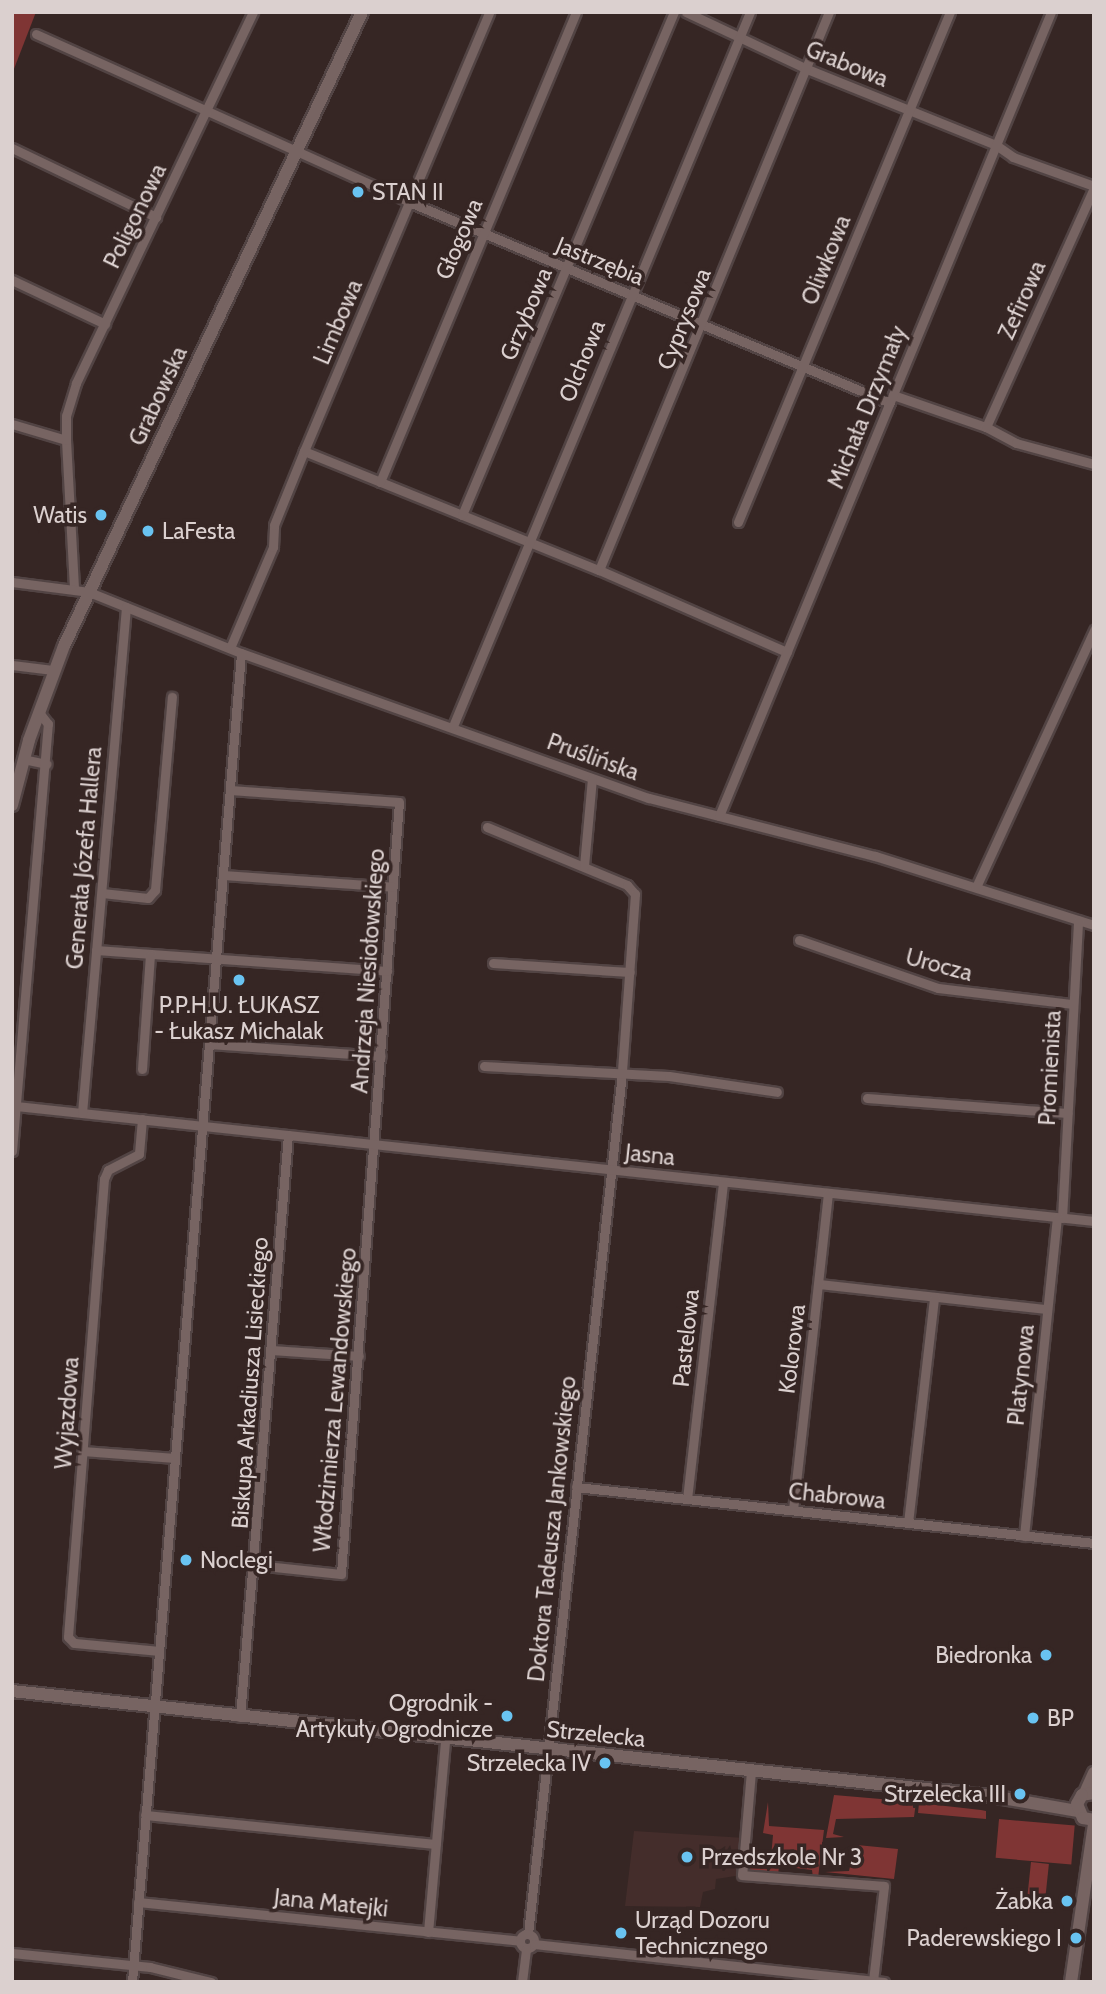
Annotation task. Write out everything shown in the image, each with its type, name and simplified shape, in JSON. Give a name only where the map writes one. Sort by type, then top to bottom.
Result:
[{"type":"street","name":"Poligonowa","points":[[74,588],[66,416],[73,394],[105,324],[253,12]]},
{"type":"street","name":"Grabowska","points":[[13,798],[38,711],[54,670],[362,12]]},
{"type":"street","name":"Limbowa","points":[[230,648],[273,547],[275,526],[304,451],[489,12]]},
{"type":"street","name":"Głogowa","points":[[380,482],[576,12]]},
{"type":"street","name":"Grzybowa","points":[[462,515],[674,12]]},
{"type":"street","name":"Grabowa","points":[[686,12],[807,69],[996,145],[1013,157],[1094,187]]},
{"type":"street","name":"Olchowa","points":[[453,726],[750,12]]},
{"type":"street","name":"Cyprysowa","points":[[599,570],[702,326],[829,12]]},
{"type":"street","name":"Oliwkowa","points":[[738,522],[950,12]]},
{"type":"street","name":"Michała Drzymały","points":[[719,816],[1051,12]]},
{"type":"street","name":"Jastrzębia","points":[[36,34],[410,202],[702,326],[891,399],[986,428],[1016,443],[1094,464]]},
{"type":"street","points":[[12,148],[156,218]]},
{"type":"street","name":"Zefirowa","points":[[986,428],[1094,187]]},
{"type":"street","points":[[12,280],[105,324]]},
{"type":"street","points":[[12,424],[66,440]]},
{"type":"street","points":[[304,451],[599,570],[787,652]]},
{"type":"street","name":"Pruślińska","points":[[12,582],[89,592],[241,653],[453,726],[592,778],[719,816],[828,843],[1094,925]]},
{"type":"street","name":"Generała Józefa Hallera","points":[[82,1113],[126,607]]},
{"type":"street","points":[[976,887],[1094,630]]},
{"type":"street","points":[[132,1982],[241,653]]},
{"type":"street","points":[[12,664],[54,670]]},
{"type":"street","points":[[102,893],[148,898],[155,890],[172,697]]},
{"type":"street","points":[[12,1151],[46,764],[48,724],[38,711]]},
{"type":"street","points":[[23,760],[46,764]]},
{"type":"street","points":[[487,827],[584,866],[592,778]]},
{"type":"street","name":"Andrzeja Niesiołowskiego","points":[[230,790],[400,802],[375,1144]]},
{"type":"street","name":"Doktora Tadeusza Jankowskiego","points":[[526,1944],[622,1073],[635,894],[627,885],[584,866]]},
{"type":"street","points":[[223,875],[393,887]]},
{"type":"street","name":"Promienista","points":[[1060,1218],[1078,920]]},
{"type":"street","name":"Urocza","points":[[799,940],[938,988],[1073,1004]]},
{"type":"street","points":[[96,950],[387,971]]},
{"type":"street","points":[[142,1069],[150,955]]},
{"type":"street","points":[[493,963],[630,972]]},
{"type":"street","points":[[210,1044],[381,1056]]},
{"type":"street","points":[[484,1066],[622,1073],[777,1092]]},
{"type":"street","points":[[867,1098],[1067,1113]]},
{"type":"street","name":"Jasna","points":[[16,1106],[1094,1221]]},
{"type":"street","name":"Wyjazdowa","points":[[142,1119],[139,1154],[108,1170],[104,1179],[68,1637],[74,1643],[158,1651]]},
{"type":"street","name":"Biskupa Arkadiusza Lisieckiego","points":[[240,1717],[255,1565],[288,1135]]},
{"type":"street","name":"Włodzimierza Lewandowskiego","points":[[255,1565],[341,1574],[375,1144]]},
{"type":"street","name":"Pastelowa","points":[[687,1499],[723,1182]]},
{"type":"street","name":"Kolorowa","points":[[793,1510],[828,1193]]},
{"type":"street","name":"Platynowa","points":[[1024,1536],[1047,1309],[1060,1218]]},
{"type":"street","points":[[819,1284],[1047,1309]]},
{"type":"street","points":[[908,1523],[934,1297]]},
{"type":"street","points":[[272,1350],[359,1356]]},
{"type":"street","points":[[84,1451],[174,1458]]},
{"type":"street","name":"Chabrowa","points":[[576,1487],[1094,1543]]},
{"type":"street","name":"Strzelecka","points":[[12,1691],[1086,1808]]},
{"type":"street","points":[[428,1933],[446,1740]]},
{"type":"street","points":[[751,1770],[742,1875],[884,1886],[878,1981]]},
{"type":"street","points":[[1071,1982],[1086,1857],[1086,1808],[1094,1773]]},
{"type":"street","points":[[145,1815],[436,1844]]},
{"type":"street","name":"Jana Matejki","points":[[138,1902],[878,1981]]},
{"type":"street","points":[[522,1982],[526,1944]]},
{"type":"street","points":[[12,1953],[134,1965],[211,1982]]},
{"type":"shaded area","points":[[12,12],[36,12],[12,74]]},
{"type":"shaded area","points":[[834,1795],[916,1802],[914,1817],[836,1819],[833,1834],[844,1837],[826,1838]]},
{"type":"shaded area","points":[[768,1802],[769,1826],[824,1830],[818,1878],[813,1878],[812,1870],[796,1868],[779,1867],[778,1874],[747,1871],[752,1860],[752,1868],[770,1869],[773,1835],[763,1833]]},
{"type":"shaded area","points":[[919,1803],[986,1811],[986,1819],[918,1813]]},
{"type":"shaded area","points":[[999,1819],[1075,1826],[1071,1864],[996,1858]]},
{"type":"shaded area","name":"Przedszkole Nr 3","points":[[634,1831],[745,1838],[742,1875],[716,1879],[715,1889],[703,1892],[700,1907],[625,1906]]},
{"type":"shaded area","points":[[857,1845],[898,1849],[894,1879],[825,1872],[849,1871],[851,1862],[859,1862],[853,1858]]},
{"type":"shaded area","points":[[1031,1862],[1049,1864],[1045,1905],[1027,1903]]},
{"type":"place","name":"STAN II","points":[[358,192]]},
{"type":"place","name":"Watis","points":[[101,515]]},
{"type":"place","name":"LaFesta","points":[[148,531]]},
{"type":"place","name":"P.P.H.U. ŁUKASZ - Łukasz Michalak","points":[[239,980]]},
{"type":"place","name":"Noclegi","points":[[186,1560]]},
{"type":"place","name":"Biedronka","points":[[1046,1655]]},
{"type":"place","name":"Ogrodnik - Artykuły Ogrodnicze","points":[[507,1716]]},
{"type":"place","name":"BP","points":[[1033,1718]]},
{"type":"place","name":"Strzelecka IV","points":[[605,1763]]},
{"type":"place","name":"Strzelecka III","points":[[1020,1794]]},
{"type":"place","name":"Przedszkole Nr 3","points":[[687,1857]]},
{"type":"place","name":"Żabka","points":[[1067,1901]]},
{"type":"place","name":"Urząd Dozoru Technicznego","points":[[621,1933]]},
{"type":"place","name":"Paderewskiego I","points":[[1076,1938]]}]
